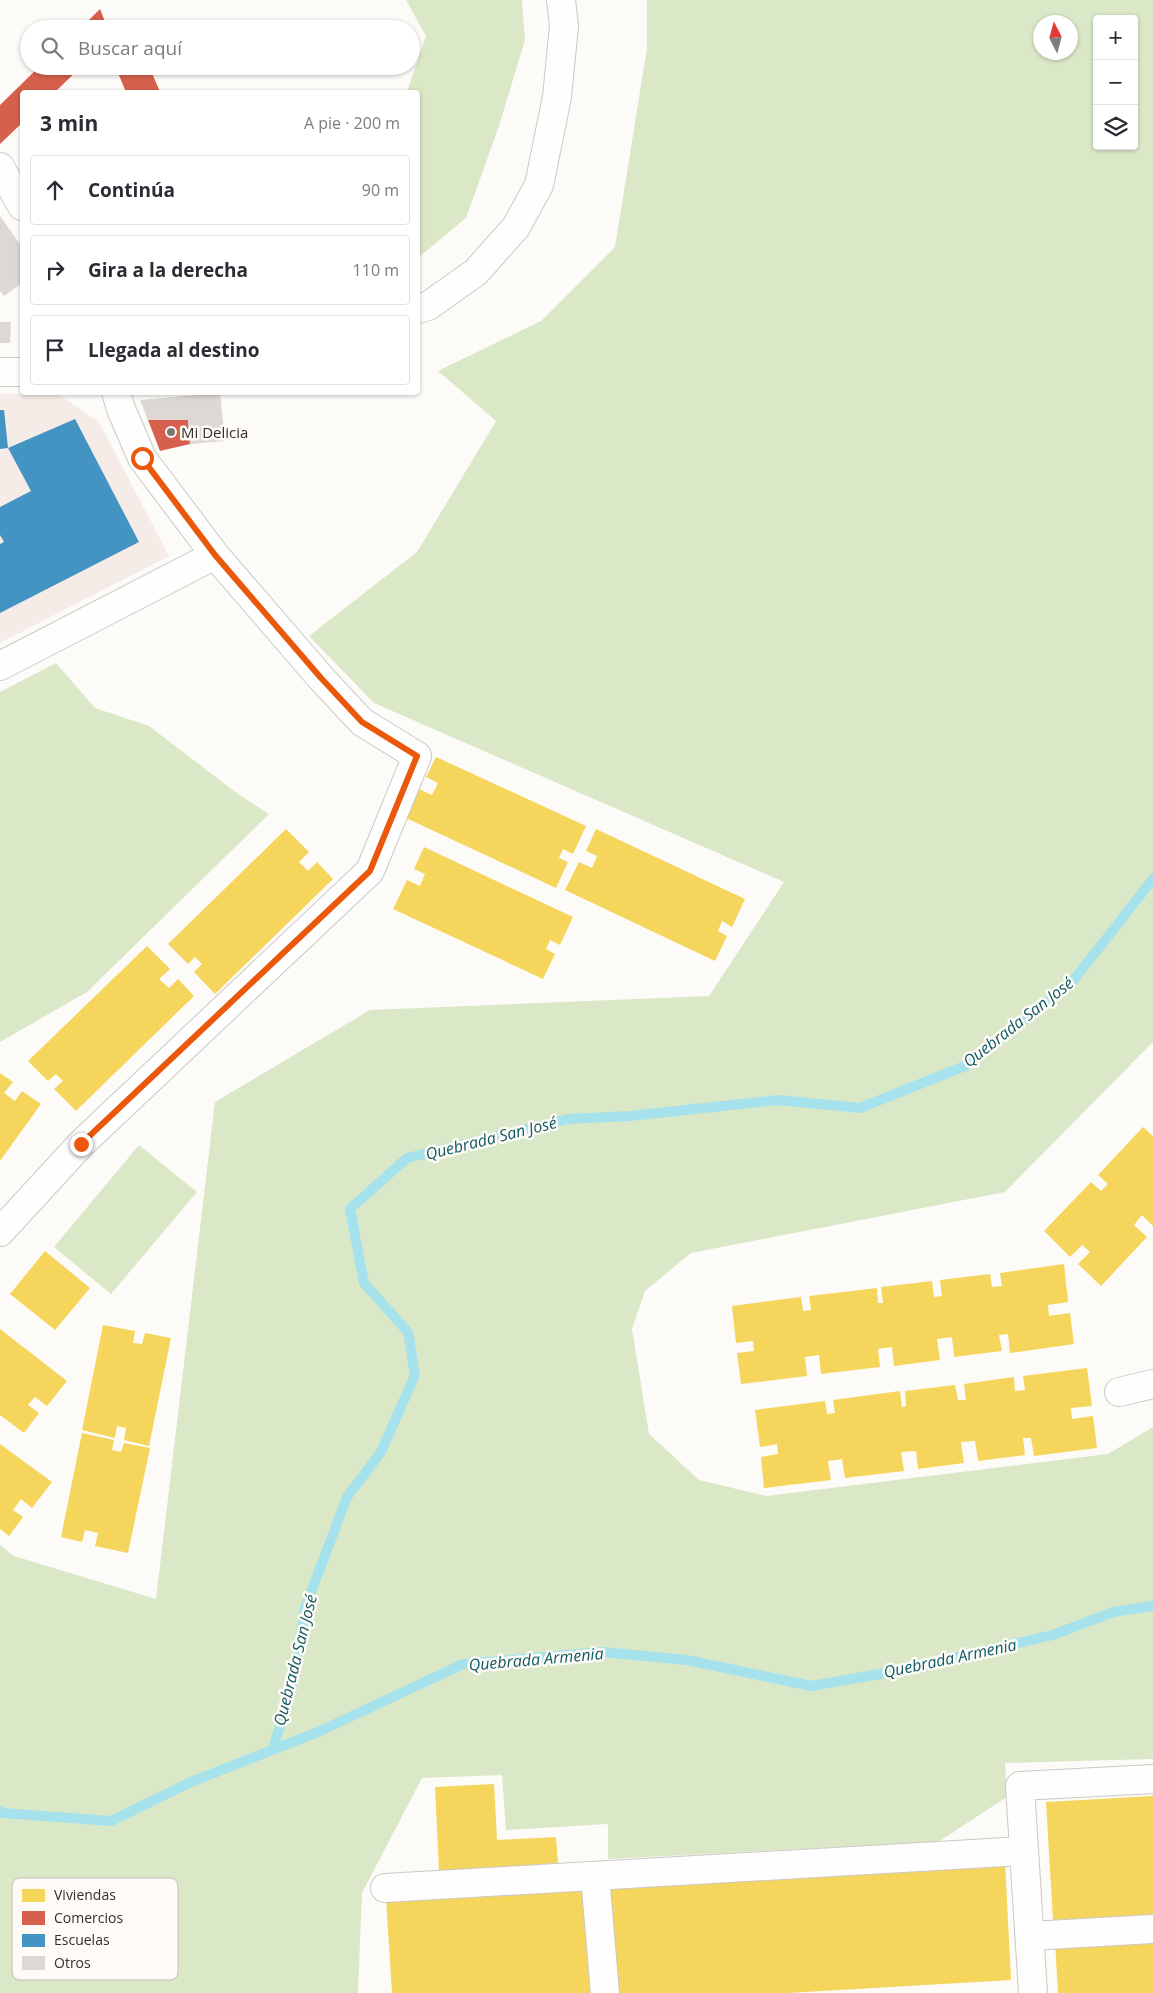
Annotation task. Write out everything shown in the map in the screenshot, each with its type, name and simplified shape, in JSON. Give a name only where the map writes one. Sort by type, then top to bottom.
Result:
[{"type":"street","points":[[420,308],[428,306],[476,272],[516,227],[539,185],[557,96],[564,26],[562,0]]},
{"type":"street","points":[[0,166],[20,202]]},
{"type":"street","points":[[0,372],[20,372]]},
{"type":"street","points":[[0,1232],[81,1144],[370,871],[417,756],[362,722],[321,678],[215,555],[142,458],[117,395]]},
{"type":"street","points":[[0,666],[215,555]]},
{"type":"street","points":[[1119,1392],[1153,1384]]},
{"type":"street","points":[[1034,1993],[1020,1786],[1153,1779]]},
{"type":"street","points":[[385,1888],[1024,1851]]},
{"type":"street","points":[[596,1876],[605,1993]]},
{"type":"street","points":[[1030,1936],[1153,1929]]},
{"type":"shaded area","points":[[0,394],[59,395],[99,422],[169,556],[0,643]]},
{"type":"green space","points":[[406,0],[522,0],[525,40],[499,126],[466,218],[420,256],[420,90],[408,90],[413,75],[420,75],[420,54],[426,36],[420,25],[420,20],[417,20]]},
{"type":"green space","points":[[647,0],[1153,0],[1153,1042],[1005,1192],[691,1253],[645,1291],[632,1329],[649,1434],[699,1480],[766,1496],[1108,1454],[1153,1427],[1153,1759],[1005,1763],[1007,1797],[938,1842],[608,1859],[608,1824],[506,1830],[502,1775],[422,1778],[362,1893],[358,1993],[0,1993],[0,1545],[14,1556],[156,1599],[215,1102],[370,1010],[709,996],[784,882],[374,703],[309,636],[417,552],[496,421],[438,371],[541,321],[615,247],[647,48]]},
{"type":"green space","points":[[56,663],[95,708],[149,726],[238,794],[269,814],[87,992],[0,1042],[0,692]]},
{"type":"green space","points":[[139,1145],[197,1192],[111,1294],[54,1247]]},
{"type":"building: Viviendas","points":[[436,757],[586,826],[573,854],[563,849],[559,858],[568,862],[556,888],[406,818],[419,789],[432,795],[438,783],[426,777]]},
{"type":"building: Viviendas","points":[[286,829],[309,852],[299,862],[308,871],[317,862],[333,879],[215,994],[194,972],[202,964],[195,957],[188,964],[168,944]]},
{"type":"building: Viviendas","points":[[596,829],[745,899],[732,927],[722,921],[718,931],[727,936],[715,961],[565,890],[579,862],[592,868],[597,856],[586,851]]},
{"type":"building: Viviendas","points":[[424,847],[573,917],[560,945],[550,940],[546,949],[555,954],[543,979],[393,909],[407,880],[420,886],[425,874],[414,869]]},
{"type":"building: Viviendas","points":[[147,946],[170,969],[159,979],[169,988],[178,979],[194,996],[76,1111],[54,1089],[63,1081],[56,1074],[48,1081],[28,1061]]},
{"type":"building: Viviendas","points":[[0,1073],[13,1082],[4,1093],[15,1101],[22,1091],[41,1104],[0,1161]]},
{"type":"building: Viviendas","points":[[1143,1127],[1153,1136],[1153,1226],[1142,1215],[1134,1225],[1147,1237],[1101,1286],[1078,1264],[1090,1252],[1082,1245],[1070,1257],[1044,1231],[1091,1182],[1101,1191],[1108,1184],[1098,1175]]},
{"type":"building: Viviendas","points":[[45,1251],[90,1288],[55,1330],[10,1294]]},
{"type":"building: Viviendas","points":[[1064,1264],[1068,1302],[1048,1305],[1049,1316],[1070,1313],[1074,1344],[1010,1353],[1008,1334],[999,1335],[1002,1351],[954,1357],[952,1337],[937,1339],[940,1360],[894,1366],[892,1347],[878,1349],[880,1367],[821,1374],[819,1355],[805,1357],[807,1376],[741,1384],[737,1353],[754,1351],[753,1341],[736,1343],[732,1306],[801,1297],[803,1311],[811,1310],[809,1296],[877,1288],[878,1303],[883,1303],[881,1287],[932,1281],[934,1297],[942,1296],[940,1280],[990,1274],[992,1287],[1002,1286],[1000,1273]]},
{"type":"building: Viviendas","points":[[103,1325],[135,1331],[133,1343],[142,1344],[145,1333],[171,1338],[149,1446],[124,1440],[126,1428],[117,1426],[115,1438],[82,1430]]},
{"type":"building: Viviendas","points":[[0,1329],[67,1381],[47,1406],[35,1397],[28,1405],[39,1413],[24,1433],[0,1415]]},
{"type":"building: Viviendas","points":[[1087,1368],[1092,1406],[1071,1408],[1072,1419],[1093,1416],[1097,1448],[1034,1456],[1031,1438],[1023,1438],[1025,1455],[978,1461],[975,1441],[961,1442],[964,1463],[918,1469],[916,1451],[901,1452],[904,1471],[845,1478],[842,1459],[828,1461],[831,1480],[764,1488],[761,1457],[778,1454],[777,1444],[760,1447],[755,1410],[825,1401],[827,1414],[835,1413],[833,1400],[900,1391],[902,1407],[906,1406],[905,1391],[955,1385],[958,1400],[966,1400],[964,1384],[1014,1377],[1015,1391],[1025,1390],[1023,1376]]},
{"type":"building: Viviendas","points":[[82,1433],[114,1440],[112,1450],[121,1452],[124,1443],[150,1448],[128,1553],[95,1546],[98,1533],[85,1530],[82,1542],[61,1537]]},
{"type":"building: Viviendas","points":[[0,1444],[52,1482],[32,1508],[21,1499],[13,1510],[23,1517],[9,1536],[0,1529]]},
{"type":"building: Viviendas","points":[[494,1784],[497,1840],[556,1837],[558,1865],[439,1871],[435,1787]]},
{"type":"building: Viviendas","points":[[1153,1796],[1153,1915],[1053,1920],[1046,1802]]},
{"type":"building: Viviendas","points":[[1005,1862],[1011,1980],[788,1993],[616,1993],[610,1884]]},
{"type":"building: Viviendas","points":[[584,1887],[590,1993],[392,1993],[386,1898]]},
{"type":"building: Viviendas","points":[[1153,1937],[1153,1993],[1058,1993],[1055,1942]]},
{"type":"building: Comercios","points":[[100,9],[104,20],[89,20]]},
{"type":"building: Comercios","points":[[31,75],[73,75],[57,90],[20,90],[20,125],[0,144],[0,105]]},
{"type":"building: Comercios","points":[[119,75],[153,75],[159,90],[125,90]]},
{"type":"building: Comercios","name":"Mi Delicia","points":[[148,420],[188,420],[190,444],[160,451]]},
{"type":"building: Escuelas","points":[[0,410],[4,410],[8,448],[0,449]]},
{"type":"building: Escuelas","points":[[75,419],[139,542],[0,613],[0,544],[4,542],[0,535],[0,507],[31,491],[8,448]]},
{"type":"building: Otros","points":[[0,216],[20,244],[20,284],[4,296],[0,291]]},
{"type":"building: Otros","points":[[0,322],[11,322],[10,343],[0,343]]},
{"type":"building: Otros","points":[[220,395],[225,441],[190,444],[188,420],[148,420],[140,400]]},
{"type":"waterway","name":"Quebrada San José","points":[[273,1750],[295,1673],[305,1608],[347,1497],[381,1452],[415,1375],[408,1332],[364,1283],[350,1209],[407,1158],[568,1119],[630,1116],[778,1100],[860,1108],[965,1066],[1072,982],[1153,879]]},
{"type":"waterway","name":"Quebrada Armenia","points":[[0,1811],[3,1813],[111,1821],[191,1782],[318,1732],[463,1664],[602,1652],[687,1660],[811,1686],[891,1672],[1053,1635],[1113,1612],[1153,1606]]},
{"type":"place","name":"Mi Delicia","points":[[171,432]]},
{"type":"route","points":[[81,1144],[370,871],[417,756],[362,722],[321,678],[215,555],[142,458]]}]
